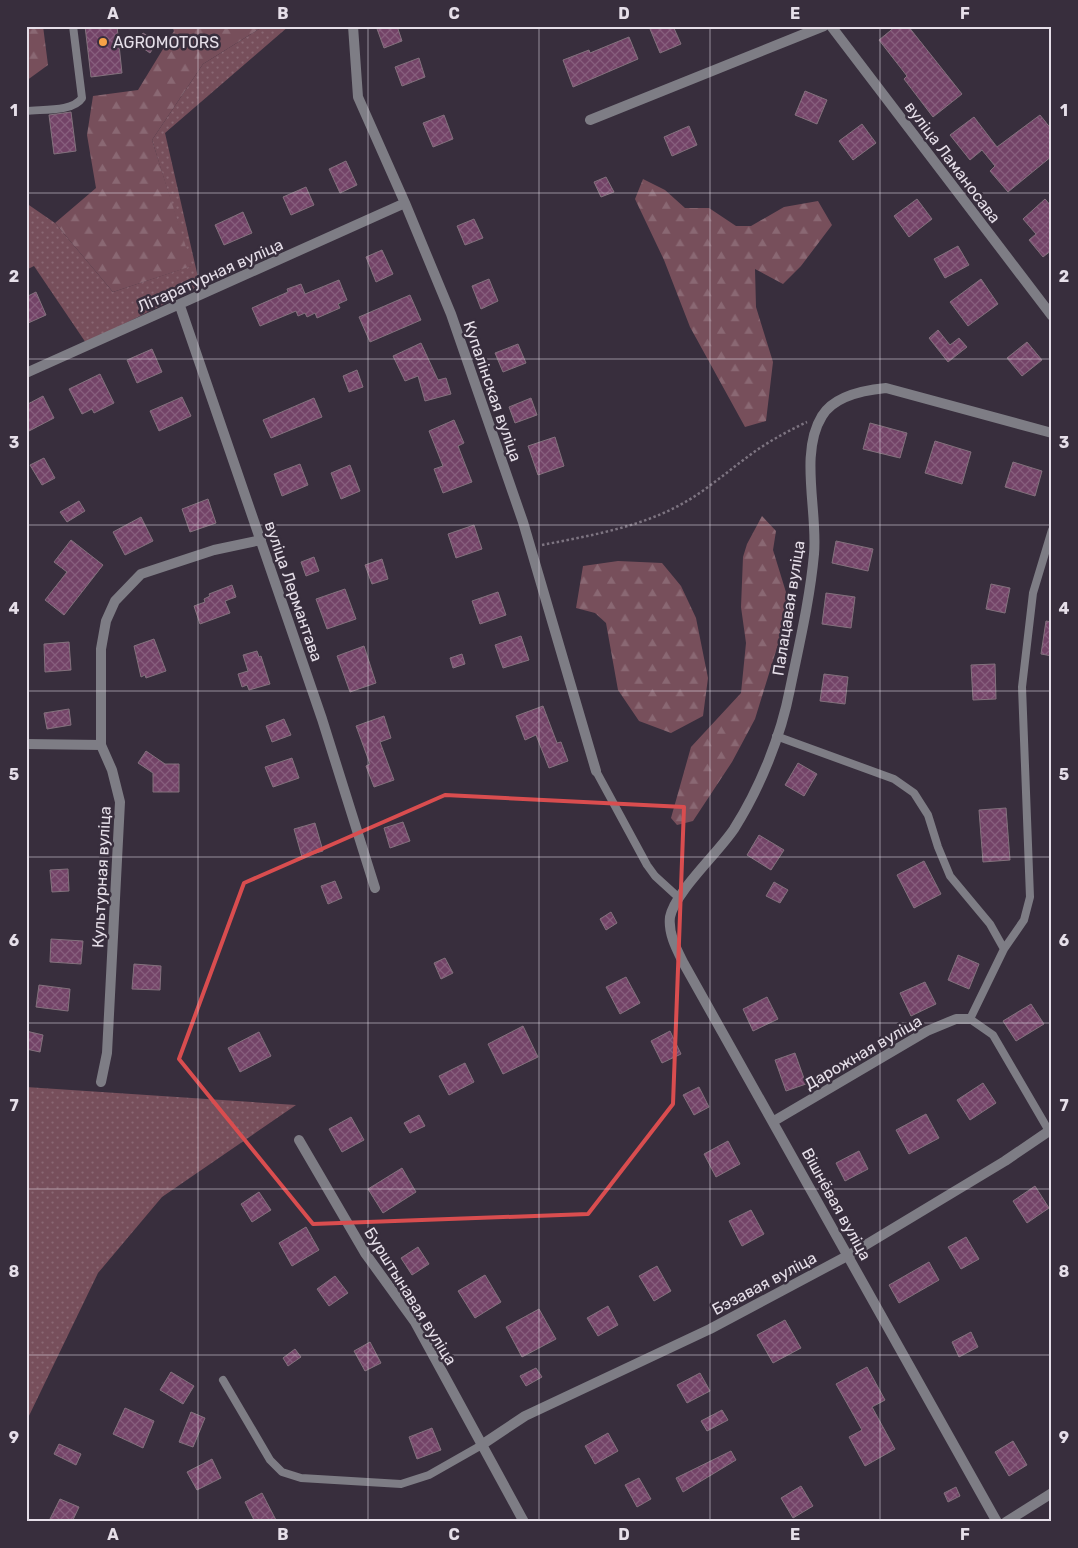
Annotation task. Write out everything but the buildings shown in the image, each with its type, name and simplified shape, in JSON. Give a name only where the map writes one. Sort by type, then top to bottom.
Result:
[{"type":"street","name":"Купалінская вуліца","points":[[353,26],[358,97],[451,314],[530,548],[596,771]]},
{"type":"street","points":[[590,120],[824,26]]},
{"type":"street","name":"вуліца Ламаносава","points":[[831,26],[1052,316]]},
{"type":"street","name":"Літаратурная вуліца","points":[[26,373],[69,352],[180,306],[405,203]]},
{"type":"street","name":"вуліца Лермантава","points":[[180,306],[322,719],[375,888]]},
{"type":"street","points":[[823,414],[836,404],[868,390],[886,388],[1052,433]]},
{"type":"street","name":"Палацавая вуліца","points":[[678,897],[716,855],[752,796],[776,736],[790,691],[811,582],[815,530],[811,450],[815,430],[823,414]]},
{"type":"street","name":"Культурная вуліца","points":[[101,1082],[107,1053],[120,802],[112,770],[101,745],[101,649],[106,621],[114,601],[141,574],[214,550],[261,540]]},
{"type":"street","points":[[26,744],[101,745]]},
{"type":"street","name":"Вішнёвая вуліца","points":[[678,897],[670,919],[671,933],[676,947],[997,1522]]},
{"type":"street","name":"Дарожная вуліца","points":[[774,1121],[927,1031],[956,1019],[970,1019]]},
{"type":"street","name":"Бэзавая вуліца","points":[[480,1446],[525,1416],[710,1329],[849,1255],[982,1176],[1050,1130]]},
{"type":"street","name":"Бурштынавая вуліца","points":[[300,1140],[365,1253],[414,1322],[480,1446],[524,1522]]},
{"type":"street","points":[[1006,1522],[1052,1493]]},
{"type":"lane","points":[[26,111],[70,106],[78,104],[82,98],[73,26]]},
{"type":"lane","points":[[1050,1130],[993,1035],[970,1019],[1004,949],[1024,920],[1030,897],[1022,687],[1033,593],[1052,530]]},
{"type":"lane","points":[[776,736],[894,779],[914,793],[928,815],[950,876],[990,924],[1004,949]]},
{"type":"lane","points":[[596,771],[647,865],[660,882],[678,897]]},
{"type":"lane","points":[[223,1380],[270,1460],[282,1472],[301,1478],[401,1484],[429,1475],[480,1446]]},
{"type":"path","points":[[530,548],[616,529],[657,516],[706,490],[758,449],[777,437],[823,414]]},
{"type":"highlighted area","points":[[445,795],[684,807],[673,1104],[588,1214],[313,1224],[179,1059],[244,883]]},
{"type":"green space","points":[[26,26],[43,26],[48,65],[26,81]]},
{"type":"green space","points":[[172,26],[259,26],[259,29],[203,64],[152,140],[192,266],[113,292],[55,223],[96,188],[87,135],[93,96],[138,90],[174,31]]},
{"type":"green space","points":[[259,26],[289,26],[165,133],[200,286],[86,343],[34,266],[26,270],[26,203],[55,223],[113,292],[191,266],[152,140],[203,64],[259,29]]},
{"type":"green space","points":[[643,179],[665,190],[685,208],[709,208],[736,226],[751,226],[784,207],[818,201],[832,225],[801,266],[783,284],[755,269],[756,307],[773,362],[766,421],[745,427],[690,327],[664,260],[635,199]]},
{"type":"green space","points":[[762,516],[776,531],[773,550],[789,602],[780,638],[755,719],[732,762],[693,821],[677,825],[671,818],[691,747],[741,693],[746,643],[741,607],[743,557],[747,544]]},
{"type":"green space","points":[[618,561],[662,563],[681,586],[696,618],[708,678],[703,716],[671,733],[639,721],[618,690],[606,623],[595,613],[576,608],[583,566]]},
{"type":"green space","points":[[26,1087],[296,1105],[162,1197],[98,1273],[26,1422]]},
{"type":"place","name":"AGROMOTORS","points":[[103,42]]}]
